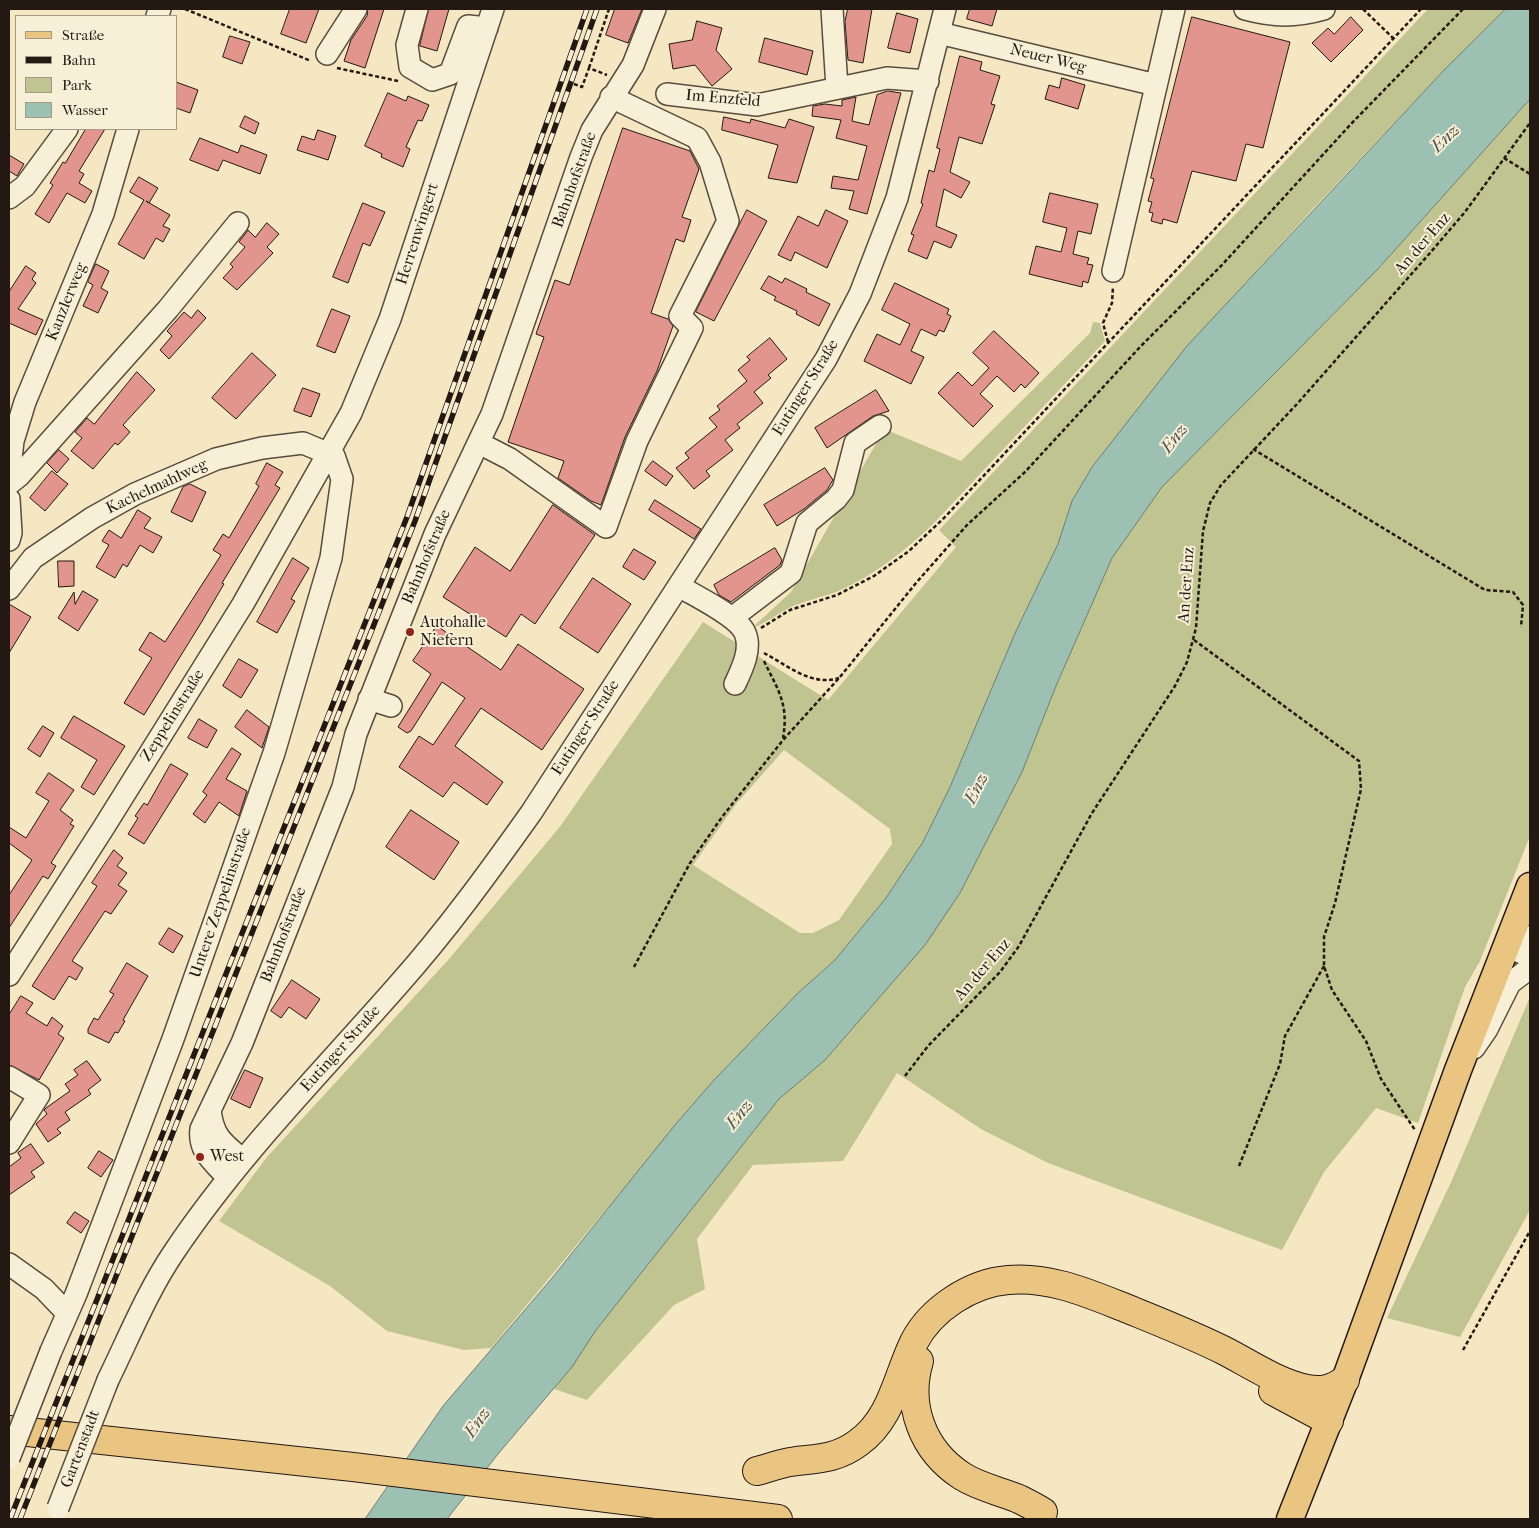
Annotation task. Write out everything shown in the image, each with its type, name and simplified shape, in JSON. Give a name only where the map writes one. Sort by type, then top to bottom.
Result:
[{"type":"highway","points":[[757,1471],[790,1462],[824,1459],[858,1443],[883,1416],[894,1395],[914,1341],[931,1318],[962,1294],[1007,1280],[1035,1280],[1082,1291],[1208,1342],[1290,1385],[1316,1390],[1331,1389],[1345,1380]]},
{"type":"highway","points":[[1043,1512],[1018,1499],[984,1488],[961,1475],[930,1443],[918,1421],[914,1406],[915,1374],[927,1344],[950,1317],[966,1306],[983,1298],[1004,1293],[1024,1293],[1060,1298],[1083,1305],[1174,1340],[1236,1370],[1329,1420]]},
{"type":"highway","points":[[9,1430],[354,1476],[602,1506],[778,1519]]},
{"type":"highway","points":[[9,1445],[354,1476]]},
{"type":"highway","points":[[602,1506],[628,1519]]},
{"type":"main road","points":[[1290,1519],[1345,1380],[1458,1070],[1519,939],[1530,886]]},
{"type":"street","points":[[327,54],[356,9]]},
{"type":"street","points":[[417,9],[407,45],[410,67],[432,80],[450,74],[468,26],[490,18]]},
{"type":"street","name":"Bahnhofstraße","points":[[228,1178],[205,1152],[199,1141],[201,1129],[242,1043],[343,787],[356,734],[435,534],[492,414],[592,130],[613,88],[633,65],[655,9]]},
{"type":"street","points":[[832,9],[837,88]]},
{"type":"street","name":"Eutinger Straße","points":[[108,1380],[144,1304],[172,1254],[228,1178],[400,983],[492,867],[530,813],[826,359],[860,294],[897,198],[945,9]]},
{"type":"street","points":[[1113,270],[1174,9]]},
{"type":"street","points":[[1245,9],[1260,13],[1301,16],[1324,9]]},
{"type":"street","name":"Herrenwingert","points":[[330,454],[371,368],[390,319],[490,18]]},
{"type":"street","name":"Neuer Weg","points":[[940,33],[1156,85]]},
{"type":"street","name":"Im Enzfeld","points":[[667,94],[757,105],[887,78],[928,81]]},
{"type":"street","points":[[479,443],[510,459],[606,527],[637,441],[692,328],[680,316],[728,221],[710,162],[697,138],[613,88]]},
{"type":"street","points":[[9,198],[25,186],[66,130]]},
{"type":"street","name":"Kanzlerweg","points":[[9,477],[13,441],[25,402],[103,214],[128,130]]},
{"type":"street","points":[[9,484],[19,476],[168,310],[238,223]]},
{"type":"street","points":[[735,684],[743,667],[746,637],[737,614],[791,573],[807,523],[836,499],[843,490],[855,443],[880,426]]},
{"type":"street","name":"Kachelmahlweg","points":[[9,589],[33,558],[92,518],[172,477],[216,459],[262,448],[303,443],[330,454]]},
{"type":"street","name":"Zeppelinstraße","points":[[9,975],[243,604],[330,454]]},
{"type":"street","name":"Untere Zeppelinstraße","points":[[9,1458],[66,1312],[76,1294],[173,1039],[274,753],[330,558],[342,479],[334,456],[330,454]]},
{"type":"street","points":[[9,499],[11,533],[9,540]]},
{"type":"street","points":[[679,586],[746,637]]},
{"type":"street","points":[[369,699],[391,706]]},
{"type":"street","points":[[1519,939],[1517,951],[1530,956]]},
{"type":"street","points":[[1458,1070],[1487,1030],[1510,983],[1530,968]]},
{"type":"street","points":[[9,1078],[39,1095],[9,1142]]},
{"type":"street","points":[[210,1110],[212,1127],[219,1139],[243,1160]]},
{"type":"street","points":[[9,1264],[44,1289],[66,1312]]},
{"type":"street","name":"Gartenstadt","points":[[57,1514],[108,1380]]},
{"type":"path","points":[[574,84],[582,87],[609,9]]},
{"type":"path","points":[[1363,9],[1393,38]]},
{"type":"path","points":[[746,637],[766,627],[790,610],[844,591],[874,576],[909,551],[950,512],[1421,9]]},
{"type":"path","points":[[634,968],[690,863],[783,740],[840,677],[916,582],[967,526],[1025,472],[1140,347],[1221,266],[1351,124],[1464,9]]},
{"type":"path","points":[[589,68],[613,88]]},
{"type":"path","name":"An der Enz","points":[[905,1076],[928,1046],[1000,972],[1019,946],[1092,813],[1175,686],[1194,640],[1199,602],[1202,540],[1207,512],[1221,485],[1302,399],[1430,253],[1465,212],[1530,124]]},
{"type":"path","points":[[1504,158],[1530,174]]},
{"type":"path","points":[[1108,342],[1103,323],[1112,303],[1113,270]]},
{"type":"path","points":[[1253,449],[1485,590],[1513,592],[1523,605],[1521,627]]},
{"type":"path","points":[[746,637],[818,681],[828,681],[840,677]]},
{"type":"path","points":[[746,637],[783,698],[786,720],[783,740]]},
{"type":"path","points":[[1194,640],[1359,761],[1361,789],[1335,903],[1324,937],[1324,966],[1332,990],[1366,1041],[1382,1079],[1410,1125],[1431,1144]]},
{"type":"path","points":[[1239,1166],[1280,1064],[1285,1036],[1324,966]]},
{"type":"path","points":[[1463,1350],[1530,1231]]},
{"type":"green space","points":[[1428,9],[1506,9],[1446,68],[1311,211],[1185,349],[1092,467],[1072,501],[1058,544],[1016,631],[950,787],[923,842],[886,898],[835,960],[798,993],[714,1080],[491,1348],[464,1350],[387,1331],[330,1286],[219,1221],[267,1157],[449,959],[559,828],[703,622],[828,700],[956,547],[939,530]],"holes":[[[784,750],[890,829],[892,844],[839,920],[813,933],[800,933],[693,865],[736,804]]]},
{"type":"green space","points":[[1530,99],[1530,836],[1480,961],[1465,987],[1418,1123],[1376,1108],[1324,1172],[1282,1250],[1048,1163],[981,1129],[897,1073],[843,1161],[753,1165],[697,1239],[705,1289],[674,1305],[587,1400],[554,1389],[596,1330],[779,1099],[825,1060],[869,1009],[960,893],[1022,772],[1056,686],[1112,558],[1162,487],[1377,270]]},
{"type":"green space","points":[[1093,322],[1100,323],[1105,341],[924,532],[889,562],[850,586],[789,608],[752,628],[791,592],[877,442],[889,431],[961,461],[1090,333]]},
{"type":"green space","points":[[1530,997],[1530,1210],[1460,1337],[1387,1318],[1452,1180]]},
{"type":"water","name":"Enz","points":[[1506,9],[1530,9],[1530,99],[1377,270],[1162,487],[1112,558],[1056,686],[1022,772],[960,893],[925,945],[825,1060],[779,1099],[596,1330],[572,1367],[498,1454],[447,1519],[365,1519],[443,1406],[552,1278],[675,1125],[714,1080],[798,993],[835,960],[886,898],[923,842],[950,787],[1016,631],[1058,544],[1072,501],[1092,467],[1187,346],[1446,68]]},
{"type":"building","points":[[290,9],[319,9],[306,43],[281,34]]},
{"type":"building","points":[[368,9],[384,9],[365,68],[344,61],[351,40],[367,16]]},
{"type":"building","points":[[429,9],[449,9],[437,51],[420,46]]},
{"type":"building","points":[[615,9],[642,9],[628,43],[606,35]]},
{"type":"building","points":[[848,9],[872,9],[863,63],[848,60],[845,22]]},
{"type":"building","points":[[970,9],[997,9],[992,26],[967,19]]},
{"type":"building","points":[[897,13],[918,19],[910,53],[888,48]]},
{"type":"building","points":[[1192,17],[1290,42],[1263,148],[1246,144],[1236,181],[1192,171],[1177,223],[1163,219],[1162,224],[1151,221],[1153,213],[1149,212],[1152,202],[1148,201],[1154,179],[1151,178]]},
{"type":"building","points":[[1351,17],[1363,30],[1331,62],[1312,43],[1328,28],[1334,34]]},
{"type":"building","points":[[697,21],[722,28],[716,50],[732,69],[712,86],[695,65],[673,69],[669,44],[692,40]]},
{"type":"building","points":[[230,36],[250,42],[242,64],[223,57]]},
{"type":"building","points":[[765,38],[813,51],[807,75],[759,62]]},
{"type":"building","points":[[960,56],[982,62],[980,70],[1000,76],[991,104],[995,105],[982,144],[959,137],[950,172],[970,182],[961,198],[944,189],[936,226],[957,235],[951,248],[934,241],[927,259],[908,251],[914,235],[911,234],[923,204],[921,203],[929,170],[934,172],[940,149],[937,148]]},
{"type":"building","points":[[1062,78],[1085,85],[1078,109],[1045,99],[1049,85],[1059,88]]},
{"type":"building","points":[[178,83],[198,90],[190,113],[178,109]]},
{"type":"building","points":[[888,91],[901,93],[867,214],[849,209],[854,191],[831,188],[833,176],[858,180],[867,146],[836,138],[841,120],[812,116],[813,106],[825,104],[842,106],[842,100],[856,97],[852,121],[869,125],[877,95]]},
{"type":"building","points":[[388,93],[406,101],[408,96],[429,105],[422,121],[418,120],[406,147],[410,149],[403,167],[381,157],[382,154],[365,146]]},
{"type":"building","points":[[245,116],[259,123],[255,134],[240,127]]},
{"type":"building","points":[[724,117],[750,123],[751,119],[785,128],[789,119],[814,127],[797,183],[768,178],[778,145],[722,130]]},
{"type":"building","points":[[623,128],[690,151],[699,169],[682,217],[691,220],[684,242],[676,239],[651,313],[668,319],[673,326],[657,371],[625,437],[601,505],[591,501],[558,478],[564,461],[508,442],[544,337],[536,334],[555,280],[569,285]]},
{"type":"building","points":[[85,130],[104,130],[79,171],[84,174],[79,183],[92,191],[85,203],[67,193],[49,223],[35,214],[53,185],[50,183],[63,162],[65,163]]},
{"type":"building","points":[[318,130],[336,136],[328,160],[297,150],[302,136],[314,140]]},
{"type":"building","points":[[200,138],[238,153],[241,145],[267,155],[260,174],[223,160],[218,171],[190,160]]},
{"type":"building","points":[[9,155],[24,164],[17,176],[9,171]]},
{"type":"building","points":[[139,177],[158,188],[149,203],[170,215],[163,226],[170,229],[163,242],[156,238],[144,259],[118,244],[144,200],[130,192]]},
{"type":"building","points":[[1050,193],[1098,204],[1091,234],[1078,231],[1073,254],[1089,258],[1087,264],[1093,265],[1088,283],[1083,281],[1082,287],[1029,274],[1036,246],[1061,252],[1067,228],[1043,222]]},
{"type":"building","points":[[363,203],[385,212],[370,246],[363,243],[348,283],[333,277]]},
{"type":"building","points":[[747,210],[767,221],[714,321],[696,312]]},
{"type":"building","points":[[826,210],[848,221],[827,268],[795,252],[791,261],[778,255],[798,216],[818,226]]},
{"type":"building","points":[[267,223],[279,234],[267,247],[273,253],[237,290],[223,278],[233,267],[230,264],[245,247],[239,242],[248,230],[255,237]]},
{"type":"building","points":[[96,264],[109,271],[101,288],[108,292],[98,313],[83,306],[93,285],[88,282]]},
{"type":"building","points":[[26,266],[36,273],[32,279],[36,283],[18,309],[43,320],[36,335],[9,323],[9,292]]},
{"type":"building","points":[[769,276],[782,283],[785,278],[807,289],[806,292],[830,304],[819,326],[796,314],[797,311],[774,300],[776,297],[761,289]]},
{"type":"building","points":[[895,283],[949,309],[947,314],[951,316],[944,332],[939,330],[936,336],[921,329],[911,351],[924,357],[911,384],[864,361],[877,334],[900,345],[910,324],[882,310]]},
{"type":"building","points":[[332,309],[350,316],[335,353],[317,346]]},
{"type":"building","points":[[198,310],[206,318],[169,359],[160,350],[172,336],[167,331],[184,312],[191,318]]},
{"type":"building","points":[[994,331],[1039,373],[1025,388],[1021,384],[1014,392],[997,376],[980,394],[993,406],[973,427],[938,393],[958,372],[972,386],[989,368],[973,353]]},
{"type":"building","points":[[770,338],[787,359],[768,375],[771,378],[754,392],[763,403],[737,424],[740,428],[725,440],[733,450],[706,471],[710,476],[694,489],[676,468],[689,458],[685,453],[717,427],[709,418],[720,410],[717,406],[747,381],[738,370],[750,360],[747,357]]},
{"type":"building","points":[[252,353],[276,375],[236,419],[212,398]]},
{"type":"building","points":[[137,372],[155,390],[123,425],[130,432],[118,445],[115,443],[93,469],[71,451],[82,438],[75,432],[87,418],[94,424]]},
{"type":"building","points":[[303,388],[320,394],[311,417],[294,411]]},
{"type":"building","points":[[876,390],[889,411],[873,416],[827,448],[815,428]]},
{"type":"building","points":[[59,450],[69,459],[57,473],[47,463]]},
{"type":"building","points":[[653,461],[673,476],[666,486],[645,471]]},
{"type":"building","points":[[267,463],[283,472],[275,485],[280,488],[222,583],[224,584],[201,623],[144,715],[124,703],[152,658],[139,650],[150,632],[165,642],[221,555],[213,550],[223,534],[229,538],[259,486],[256,484]]},
{"type":"building","points":[[825,468],[833,480],[827,490],[804,509],[777,526],[764,505]]},
{"type":"building","points":[[52,471],[68,484],[45,511],[30,498]]},
{"type":"building","points":[[190,484],[206,492],[192,522],[171,512],[183,487]]},
{"type":"building","points":[[655,500],[701,529],[694,539],[649,510]]},
{"type":"building","points":[[553,505],[595,535],[535,624],[521,614],[506,637],[443,597],[475,547],[510,571]]},
{"type":"building","points":[[138,510],[151,518],[144,528],[162,537],[153,553],[140,545],[127,567],[123,564],[115,578],[96,567],[109,545],[102,541],[109,530],[121,538]]},
{"type":"building","points":[[775,548],[782,560],[780,565],[731,602],[719,595],[714,585]]},
{"type":"building","points":[[634,549],[656,562],[644,580],[623,567]]},
{"type":"building","points":[[293,558],[309,568],[291,599],[295,601],[277,633],[257,622]]},
{"type":"building","points":[[58,561],[74,561],[74,586],[59,587]]},
{"type":"building","points":[[593,578],[631,604],[598,653],[560,628]]},
{"type":"building","points":[[83,591],[98,600],[78,631],[58,618],[74,592],[75,604]]},
{"type":"building","points":[[9,604],[31,617],[9,653]]},
{"type":"building","points":[[437,626],[501,670],[518,644],[584,689],[542,750],[481,708],[455,746],[503,782],[487,805],[454,782],[443,797],[399,767],[419,736],[433,745],[465,698],[442,682],[411,731],[407,733],[398,727],[431,674],[413,661]]},
{"type":"building","points":[[239,659],[258,670],[241,698],[223,686]]},
{"type":"building","points":[[247,710],[269,727],[262,748],[235,727]]},
{"type":"building","points":[[74,716],[125,746],[94,795],[81,787],[97,760],[61,738]]},
{"type":"building","points":[[199,719],[217,730],[207,748],[188,738]]},
{"type":"building","points":[[43,726],[54,733],[40,757],[28,749]]},
{"type":"building","points":[[232,748],[241,754],[226,779],[247,791],[239,816],[219,802],[205,823],[193,814],[207,795],[203,792]]},
{"type":"building","points":[[171,764],[188,774],[144,844],[128,834],[138,818],[135,816],[144,803],[147,805]]},
{"type":"building","points":[[49,773],[74,790],[60,810],[73,820],[70,824],[74,826],[51,863],[56,866],[48,879],[43,876],[9,928],[9,895],[32,860],[9,843],[9,827],[26,838],[49,801],[36,793]]},
{"type":"building","points":[[411,810],[459,842],[434,880],[386,847]]},
{"type":"building","points":[[114,850],[123,858],[117,866],[127,873],[118,885],[127,891],[111,914],[105,911],[72,961],[83,968],[76,980],[69,976],[54,1000],[32,986],[97,886],[92,883]]},
{"type":"building","points":[[169,928],[183,936],[173,953],[159,944]]},
{"type":"building","points":[[127,963],[148,976],[123,1020],[125,1021],[118,1033],[115,1032],[109,1043],[88,1033],[88,1029],[94,1018],[98,1020],[114,994],[110,992]]},
{"type":"building","points":[[292,980],[320,999],[306,1019],[289,1007],[281,1018],[271,1011]]},
{"type":"building","points":[[21,996],[33,1003],[26,1013],[47,1026],[52,1017],[63,1026],[58,1034],[64,1038],[39,1080],[9,1065],[9,1015]]},
{"type":"building","points":[[87,1061],[101,1080],[88,1090],[91,1094],[65,1112],[70,1120],[57,1129],[61,1133],[48,1142],[36,1124],[47,1114],[44,1110],[46,1108],[70,1091],[65,1084],[78,1075],[74,1070]]},
{"type":"building","points":[[245,1070],[263,1078],[250,1108],[231,1099]]},
{"type":"building","points":[[31,1144],[44,1163],[31,1172],[35,1177],[9,1195],[9,1167],[21,1158],[18,1153]]},
{"type":"building","points":[[99,1151],[113,1160],[101,1177],[88,1168]]},
{"type":"building","points":[[75,1212],[89,1221],[81,1233],[67,1223]]},
{"type":"railway","points":[[10,1519],[407,517],[587,9]]},
{"type":"railway","points":[[20,1519],[415,521],[597,9]]},
{"type":"place","name":"Autohalle Niefern","points":[[410,632]]},
{"type":"place","name":"West","points":[[200,1157]]}]
